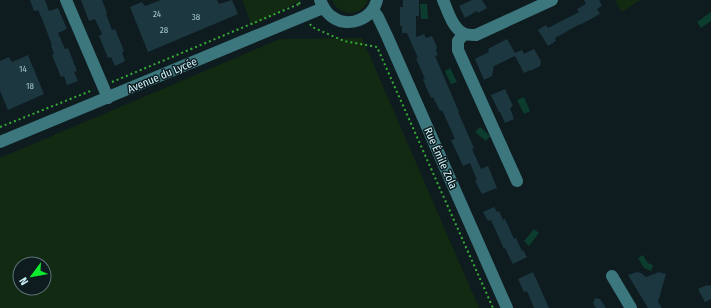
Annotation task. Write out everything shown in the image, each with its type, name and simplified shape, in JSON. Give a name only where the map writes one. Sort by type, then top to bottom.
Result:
[{"type":"street","points":[[66,0],[108,98]]},
{"type":"street","points":[[443,0],[452,21],[458,30],[464,34],[476,36],[552,0]]},
{"type":"street","points":[[322,4],[330,15],[338,20],[348,22],[357,21],[366,17],[375,5]]},
{"type":"street","name":"Avenue du Lycée","points":[[0,142],[304,16],[322,4]]},
{"type":"street","name":"Rue Émile Zola","points":[[375,5],[378,17],[507,308]]},
{"type":"street","points":[[464,34],[458,41],[458,50],[517,181]]},
{"type":"street","points":[[612,276],[631,308]]},
{"type":"path","points":[[0,127],[103,86],[299,4],[301,0]]},
{"type":"path","points":[[299,4],[304,16],[312,27],[344,41],[377,47],[493,308]]},
{"type":"shaded area","points":[[242,0],[301,0],[252,26]]},
{"type":"shaded area","points":[[332,0],[368,0],[361,10],[350,13],[340,10],[335,6]]},
{"type":"shaded area","points":[[615,0],[640,0],[622,12]]},
{"type":"shaded area","points":[[420,4],[427,4],[428,19],[421,19]]},
{"type":"shaded area","points":[[711,12],[711,21],[701,28],[697,22]]},
{"type":"shaded area","points":[[362,38],[479,308],[0,308],[0,158],[280,39]]},
{"type":"shaded area","points":[[450,68],[457,82],[451,84],[445,71]]},
{"type":"shaded area","points":[[524,97],[530,111],[524,114],[517,100]]},
{"type":"shaded area","points":[[480,127],[490,136],[486,141],[475,132]]},
{"type":"shaded area","points":[[534,229],[539,233],[529,246],[524,241]]},
{"type":"shaded area","points":[[643,255],[648,263],[653,265],[651,271],[644,268],[638,258]]},
{"type":"building","points":[[30,0],[45,0],[49,11],[58,8],[67,29],[58,33],[65,49],[68,48],[77,71],[74,72],[78,81],[67,85],[64,76],[61,77],[52,55],[54,54],[52,45],[43,21],[38,10],[34,11]]},
{"type":"building","points":[[81,0],[102,0],[112,30],[115,29],[124,51],[122,52],[125,61],[115,66],[111,57],[108,58],[99,36],[102,34],[95,19],[89,21]]},
{"type":"building","points":[[161,0],[217,0],[219,4],[232,0],[238,14],[148,52],[130,7],[142,2],[145,6]]},
{"type":"building","points":[[403,0],[419,0],[419,16],[416,16],[416,37],[424,34],[426,38],[432,36],[437,47],[436,50],[438,55],[435,56],[474,148],[472,149],[481,169],[488,166],[497,188],[482,194],[475,181],[477,180],[470,163],[463,166],[451,140],[455,139],[442,110],[440,111],[433,97],[431,98],[426,87],[423,79],[425,79],[416,58],[418,58],[407,33],[402,33],[402,26],[400,26],[400,7],[403,7]]},
{"type":"building","points":[[472,0],[482,0],[487,8],[478,13],[477,11],[465,18],[459,6]]},
{"type":"building","points":[[584,0],[599,0],[602,6],[597,9],[600,14],[555,38],[556,41],[548,46],[538,30],[546,25],[548,28],[579,12],[577,9],[586,4]]},
{"type":"building","points":[[507,39],[515,53],[522,50],[524,54],[534,49],[541,61],[540,66],[524,73],[515,56],[494,66],[492,76],[484,80],[475,59],[489,52],[488,49]]},
{"type":"building","points":[[28,55],[44,94],[8,110],[0,91],[0,61],[9,57],[12,62]]},
{"type":"building","points":[[505,89],[513,106],[510,108],[514,119],[505,123],[491,95]]},
{"type":"building","points":[[494,207],[497,212],[499,211],[503,220],[505,219],[514,239],[516,238],[522,251],[523,250],[527,257],[513,264],[505,248],[504,249],[491,220],[488,221],[483,212]]},
{"type":"building","points":[[533,272],[549,308],[534,308],[527,291],[524,292],[518,279]]},
{"type":"building","points":[[637,272],[646,277],[658,272],[666,274],[658,302],[662,308],[648,308],[628,275]]},
{"type":"building","points":[[711,285],[711,299],[705,302],[698,289]]},
{"type":"building","points":[[595,298],[600,299],[606,308],[596,308],[593,304]]}]
